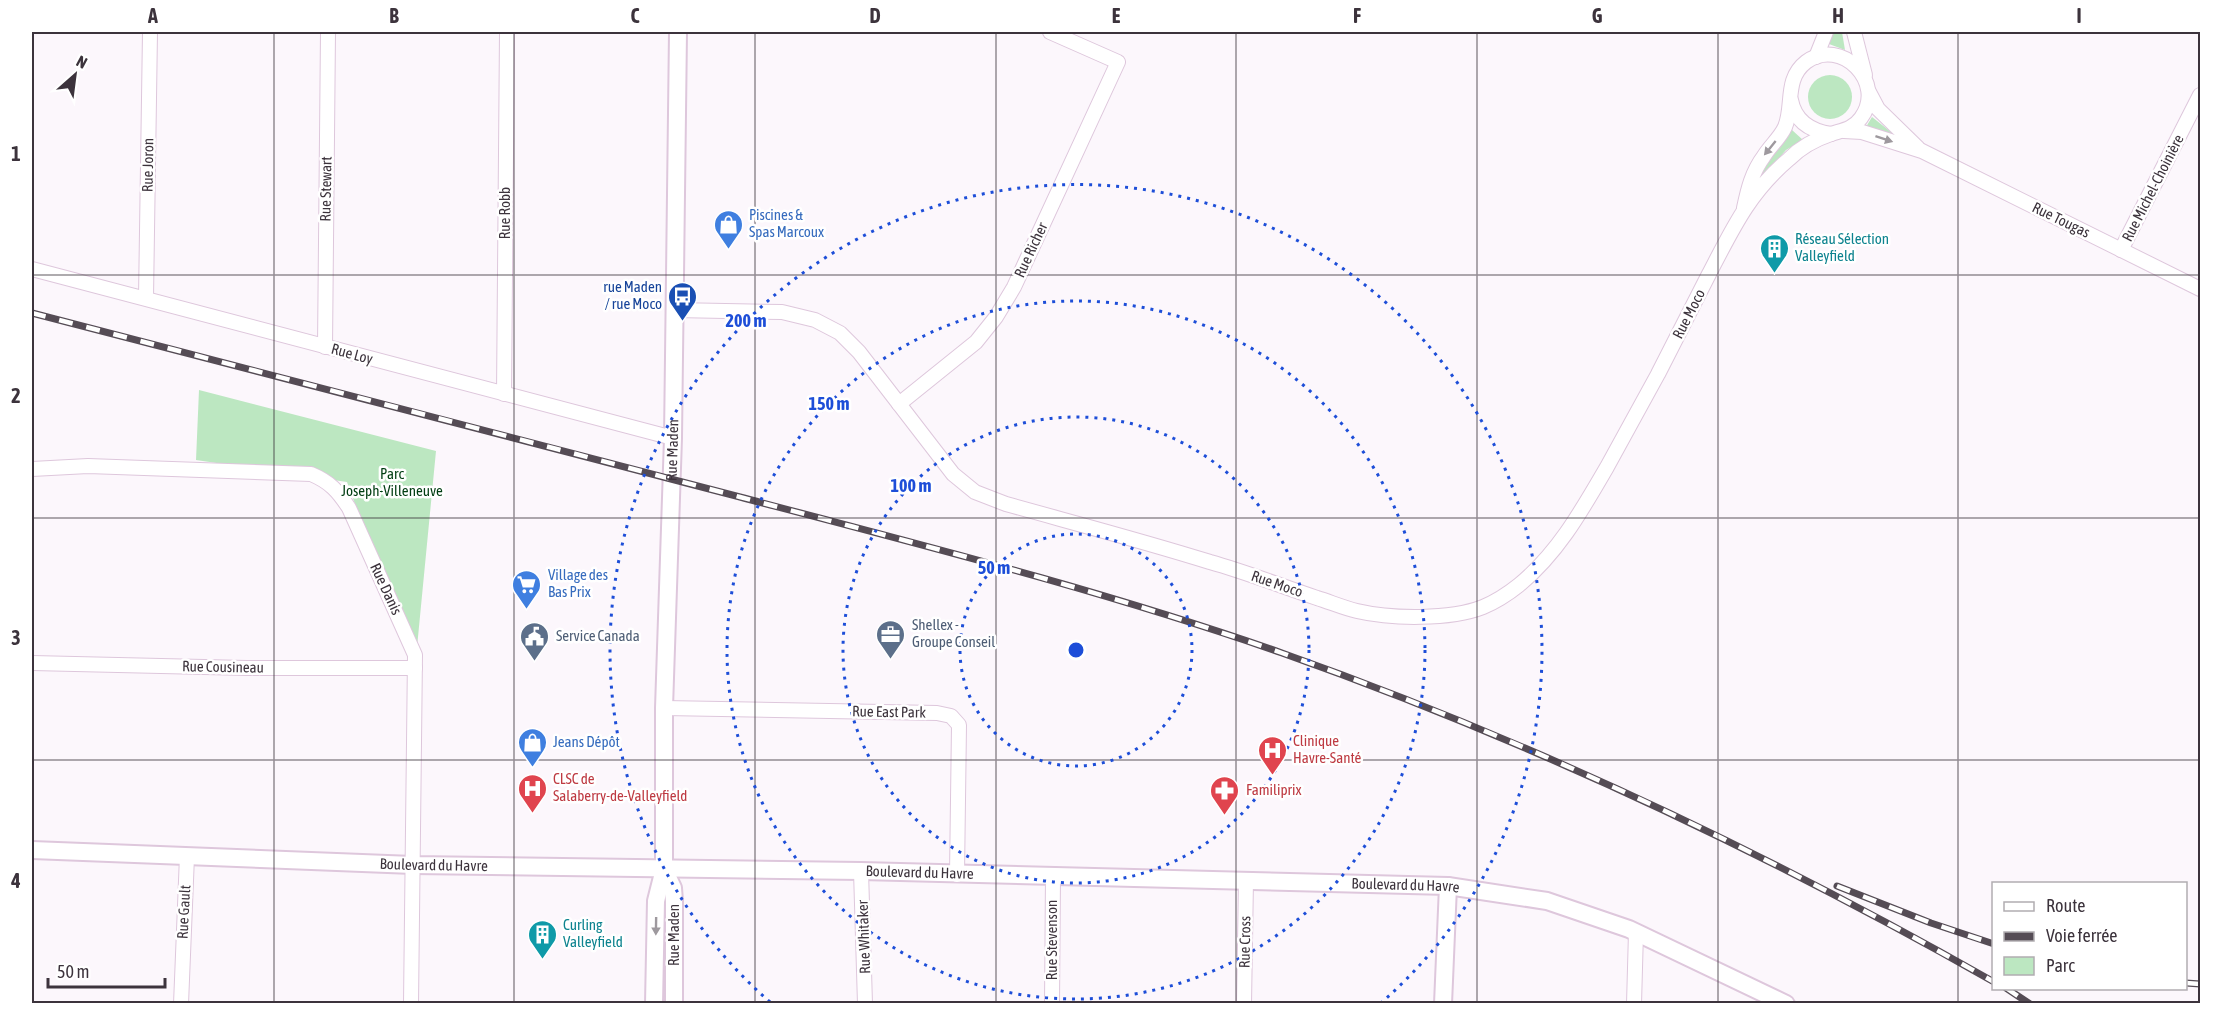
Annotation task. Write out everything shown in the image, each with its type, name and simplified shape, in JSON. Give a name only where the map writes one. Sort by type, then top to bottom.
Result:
[{"type":"street","name":"Rue Joron","points":[[146,298],[150,32]]},
{"type":"street","name":"Rue Stewart","points":[[324,346],[328,32]]},
{"type":"street","name":"Rue Robb","points":[[504,394],[507,32]]},
{"type":"street","name":"Rue Maden","points":[[654,1004],[656,901],[664,869],[664,708],[673,438],[678,32]]},
{"type":"street","name":"Rue Richer","points":[[899,404],[976,342],[996,317],[1014,287],[1118,62],[1050,32]]},
{"type":"street","name":"Rue Moco","points":[[1744,208],[1753,172],[1784,128],[1791,82],[1805,63],[1816,57],[1826,32]]},
{"type":"street","points":[[1854,32],[1868,86]]},
{"type":"street","points":[[1816,57],[1834,55],[1851,61],[1860,69],[1868,86]]},
{"type":"street","name":"Rue Moco","points":[[674,310],[782,312],[815,320],[840,333],[853,345],[953,474],[975,492],[1006,504],[1213,562],[1356,611],[1386,615],[1454,614],[1484,606],[1517,586],[1546,560],[1580,515],[1635,417],[1744,208],[1773,172],[1794,154],[1855,125],[1863,116],[1868,104],[1868,86]]},
{"type":"street","name":"Rue Tougas","points":[[1868,86],[1878,109],[1922,151]]},
{"type":"street","points":[[1790,94],[1792,107],[1798,118],[1808,128],[1819,133],[1838,133]]},
{"type":"street","name":"Rue Michel-Choinière","points":[[2121,250],[2200,95]]},
{"type":"street","name":"Rue Tougas","points":[[1838,133],[1862,132],[1922,151],[2200,289]]},
{"type":"street","name":"Rue Loy","points":[[32,269],[673,438]]},
{"type":"street","name":"Rue Danis","points":[[32,469],[88,466],[311,474],[337,489],[349,508],[415,655],[411,1004]]},
{"type":"street","name":"Rue Cousineau","points":[[32,663],[247,668],[415,668]]},
{"type":"street","name":"Rue East Park","points":[[664,708],[937,713],[951,716],[958,725],[957,875]]},
{"type":"street","name":"Boulevard du Havre","points":[[32,850],[413,865],[861,871],[1448,886],[1546,901],[1636,932],[1786,1004]]},
{"type":"street","name":"Rue Gault","points":[[181,1004],[187,856]]},
{"type":"street","name":"Rue Maden","points":[[664,869],[673,888],[674,901],[674,1004]]},
{"type":"street","name":"Rue Whitaker","points":[[861,871],[865,1004]]},
{"type":"street","name":"Rue Stevenson","points":[[1052,1004],[1053,876]]},
{"type":"street","name":"Rue Cross","points":[[1244,1004],[1246,880]]},
{"type":"street","points":[[1443,1004],[1448,886]]},
{"type":"street","points":[[1634,1004],[1636,932]]},
{"type":"green space","points":[[1833,32],[1842,32],[1845,50],[1829,44]]},
{"type":"green space","points":[[1830,75],[1839,76],[1846,81],[1851,88],[1851,106],[1846,113],[1839,118],[1830,119],[1821,118],[1814,113],[1809,106],[1808,97],[1809,88],[1814,81],[1821,76]]},
{"type":"green space","points":[[1872,117],[1901,140],[1866,127]]},
{"type":"green space","points":[[1792,130],[1803,140],[1786,150],[1753,188],[1761,170]]},
{"type":"green space","name":"Parc Joseph-Villeneuve","points":[[199,390],[436,451],[415,668],[347,482],[196,460]]},
{"type":"railway","points":[[32,313],[945,551],[1215,630],[1375,687],[1556,761],[1734,844],[1908,934],[1992,981]]},
{"type":"railway","points":[[1837,886],[1931,923],[1992,943]]},
{"type":"railway","points":[[2187,983],[2200,984]]},
{"type":"railway","points":[[2009,990],[2030,1004]]},
{"type":"place","name":"Piscines & Spas Marcoux","points":[[728,250]]},
{"type":"place","name":"Réseau Sélection Valleyfield","points":[[1774,274]]},
{"type":"place","name":"rue Maden / rue Moco","points":[[683,322]]},
{"type":"place","name":"Village des Bas Prix","points":[[527,610]]},
{"type":"place","name":"Shellex - Groupe Conseil","points":[[891,660]]},
{"type":"place","name":"Service Canada","points":[[535,662]]},
{"type":"place","name":"Jeans Dépôt","points":[[532,768]]},
{"type":"place","name":"Clinique Havre-Santé","points":[[1272,776]]},
{"type":"place","name":"CLSC de Salaberry-de-Valleyfield","points":[[532,814]]},
{"type":"place","name":"Familiprix","points":[[1225,816]]},
{"type":"place","name":"Curling Valleyfield","points":[[542,960]]}]
